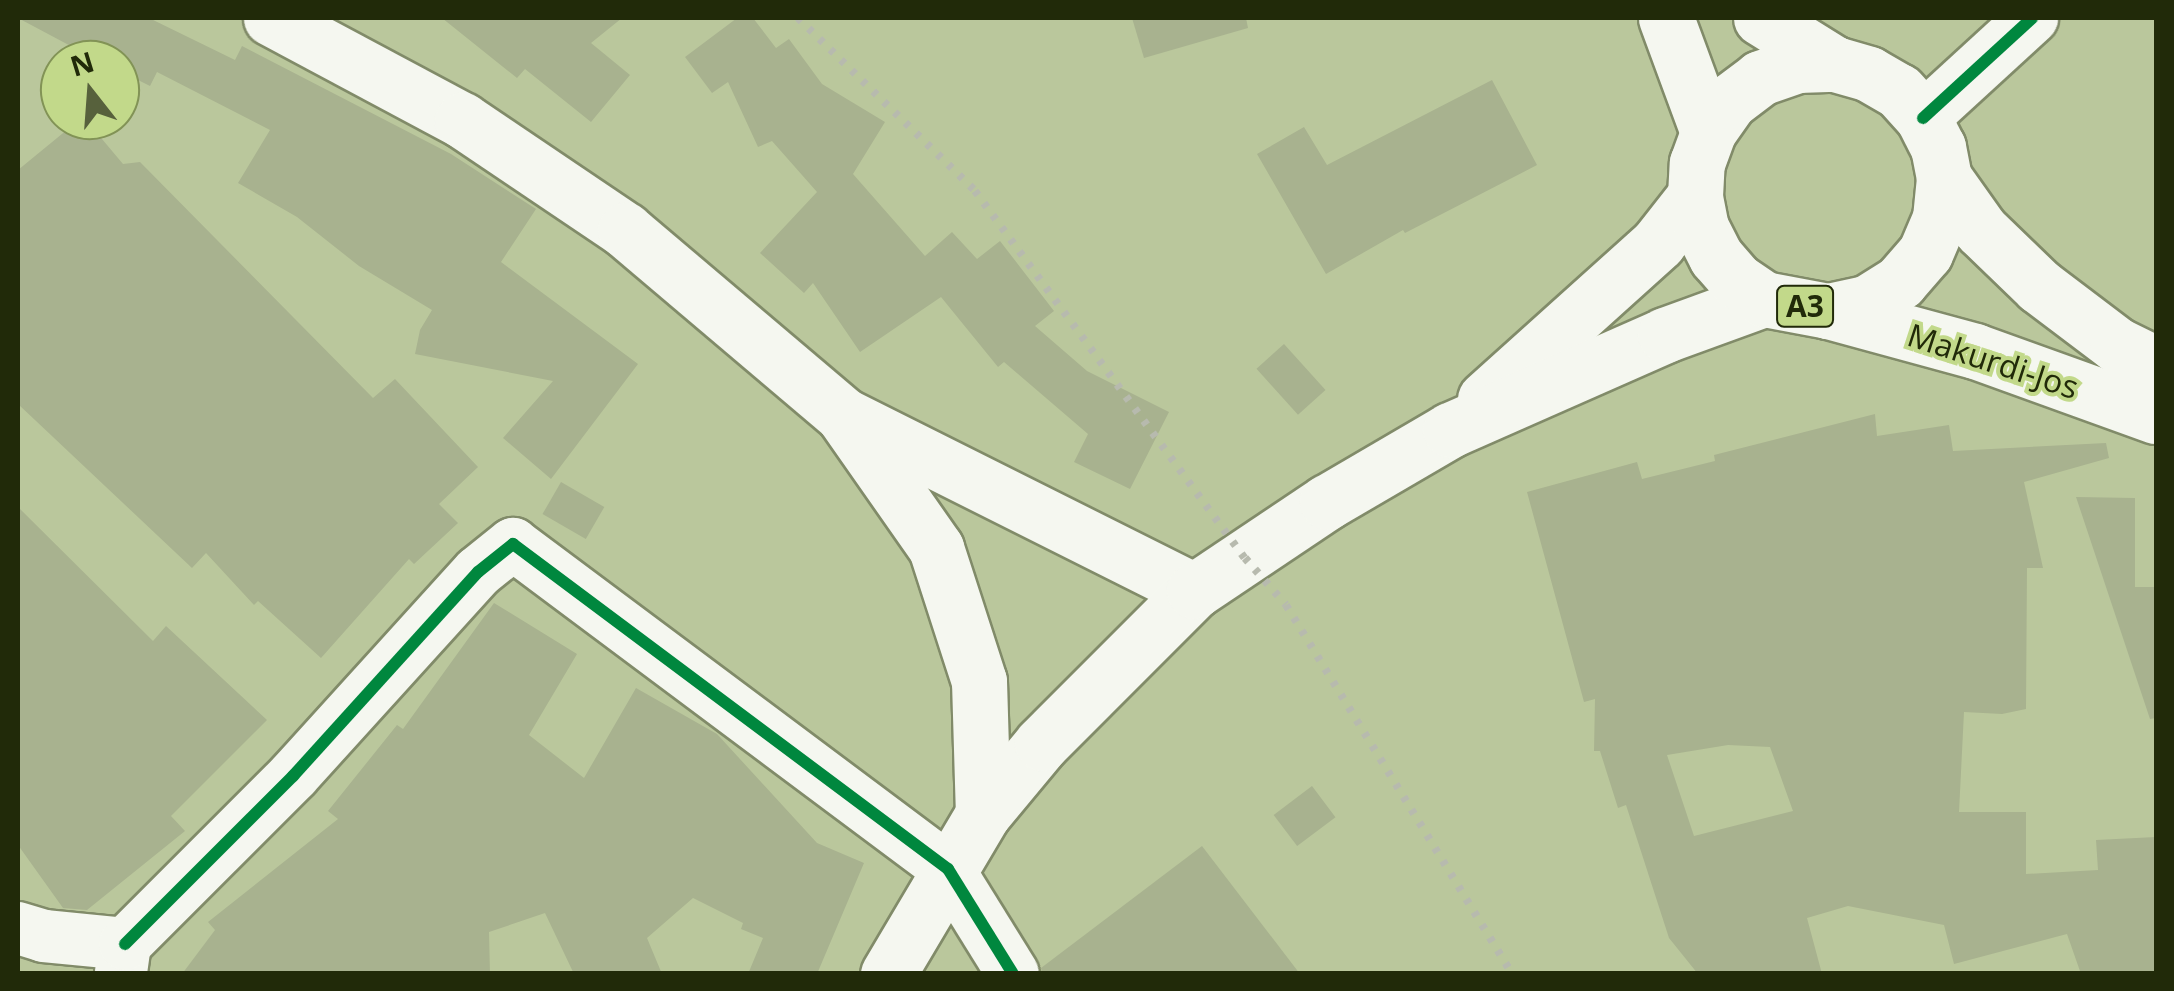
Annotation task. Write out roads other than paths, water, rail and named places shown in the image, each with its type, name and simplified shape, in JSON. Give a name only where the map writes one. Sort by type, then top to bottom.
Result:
[{"type":"main road","points":[[271,18],[462,120],[626,230],[843,415],[1194,591]]},
{"type":"main road","points":[[1666,18],[1708,132]]},
{"type":"main road","name":"A3","points":[[1760,18],[1835,64],[1869,74],[1899,92],[1924,118],[1938,147],[1944,178],[1940,218],[1925,253],[1900,282],[1866,302],[1828,311],[1764,299],[1738,281],[1716,257],[1701,228],[1695,196],[1696,163],[1708,132],[1730,101],[1760,78],[1797,66],[1835,64]]},
{"type":"main road","name":"Makurdi-Jos","points":[[1944,178],[1981,230],[2039,286],[2118,345],[2156,364]]},
{"type":"main road","points":[[1450,430],[1636,264],[1695,196]]},
{"type":"main road","points":[[888,974],[983,814],[1042,743],[1194,591],[1327,502],[1450,430],[1665,334],[1764,299]]},
{"type":"main road","name":"Makurdi-Jos","points":[[1828,311],[1975,351],[2156,416]]},
{"type":"main road","points":[[843,415],[936,548],[980,681],[983,814]]},
{"type":"street","points":[[1924,118],[2032,18]]},
{"type":"street","points":[[18,928],[123,959],[478,572],[513,544],[948,870],[1013,974]]},
{"type":"railway","points":[[798,18],[975,191],[1245,558],[1286,605],[1512,974]]}]
